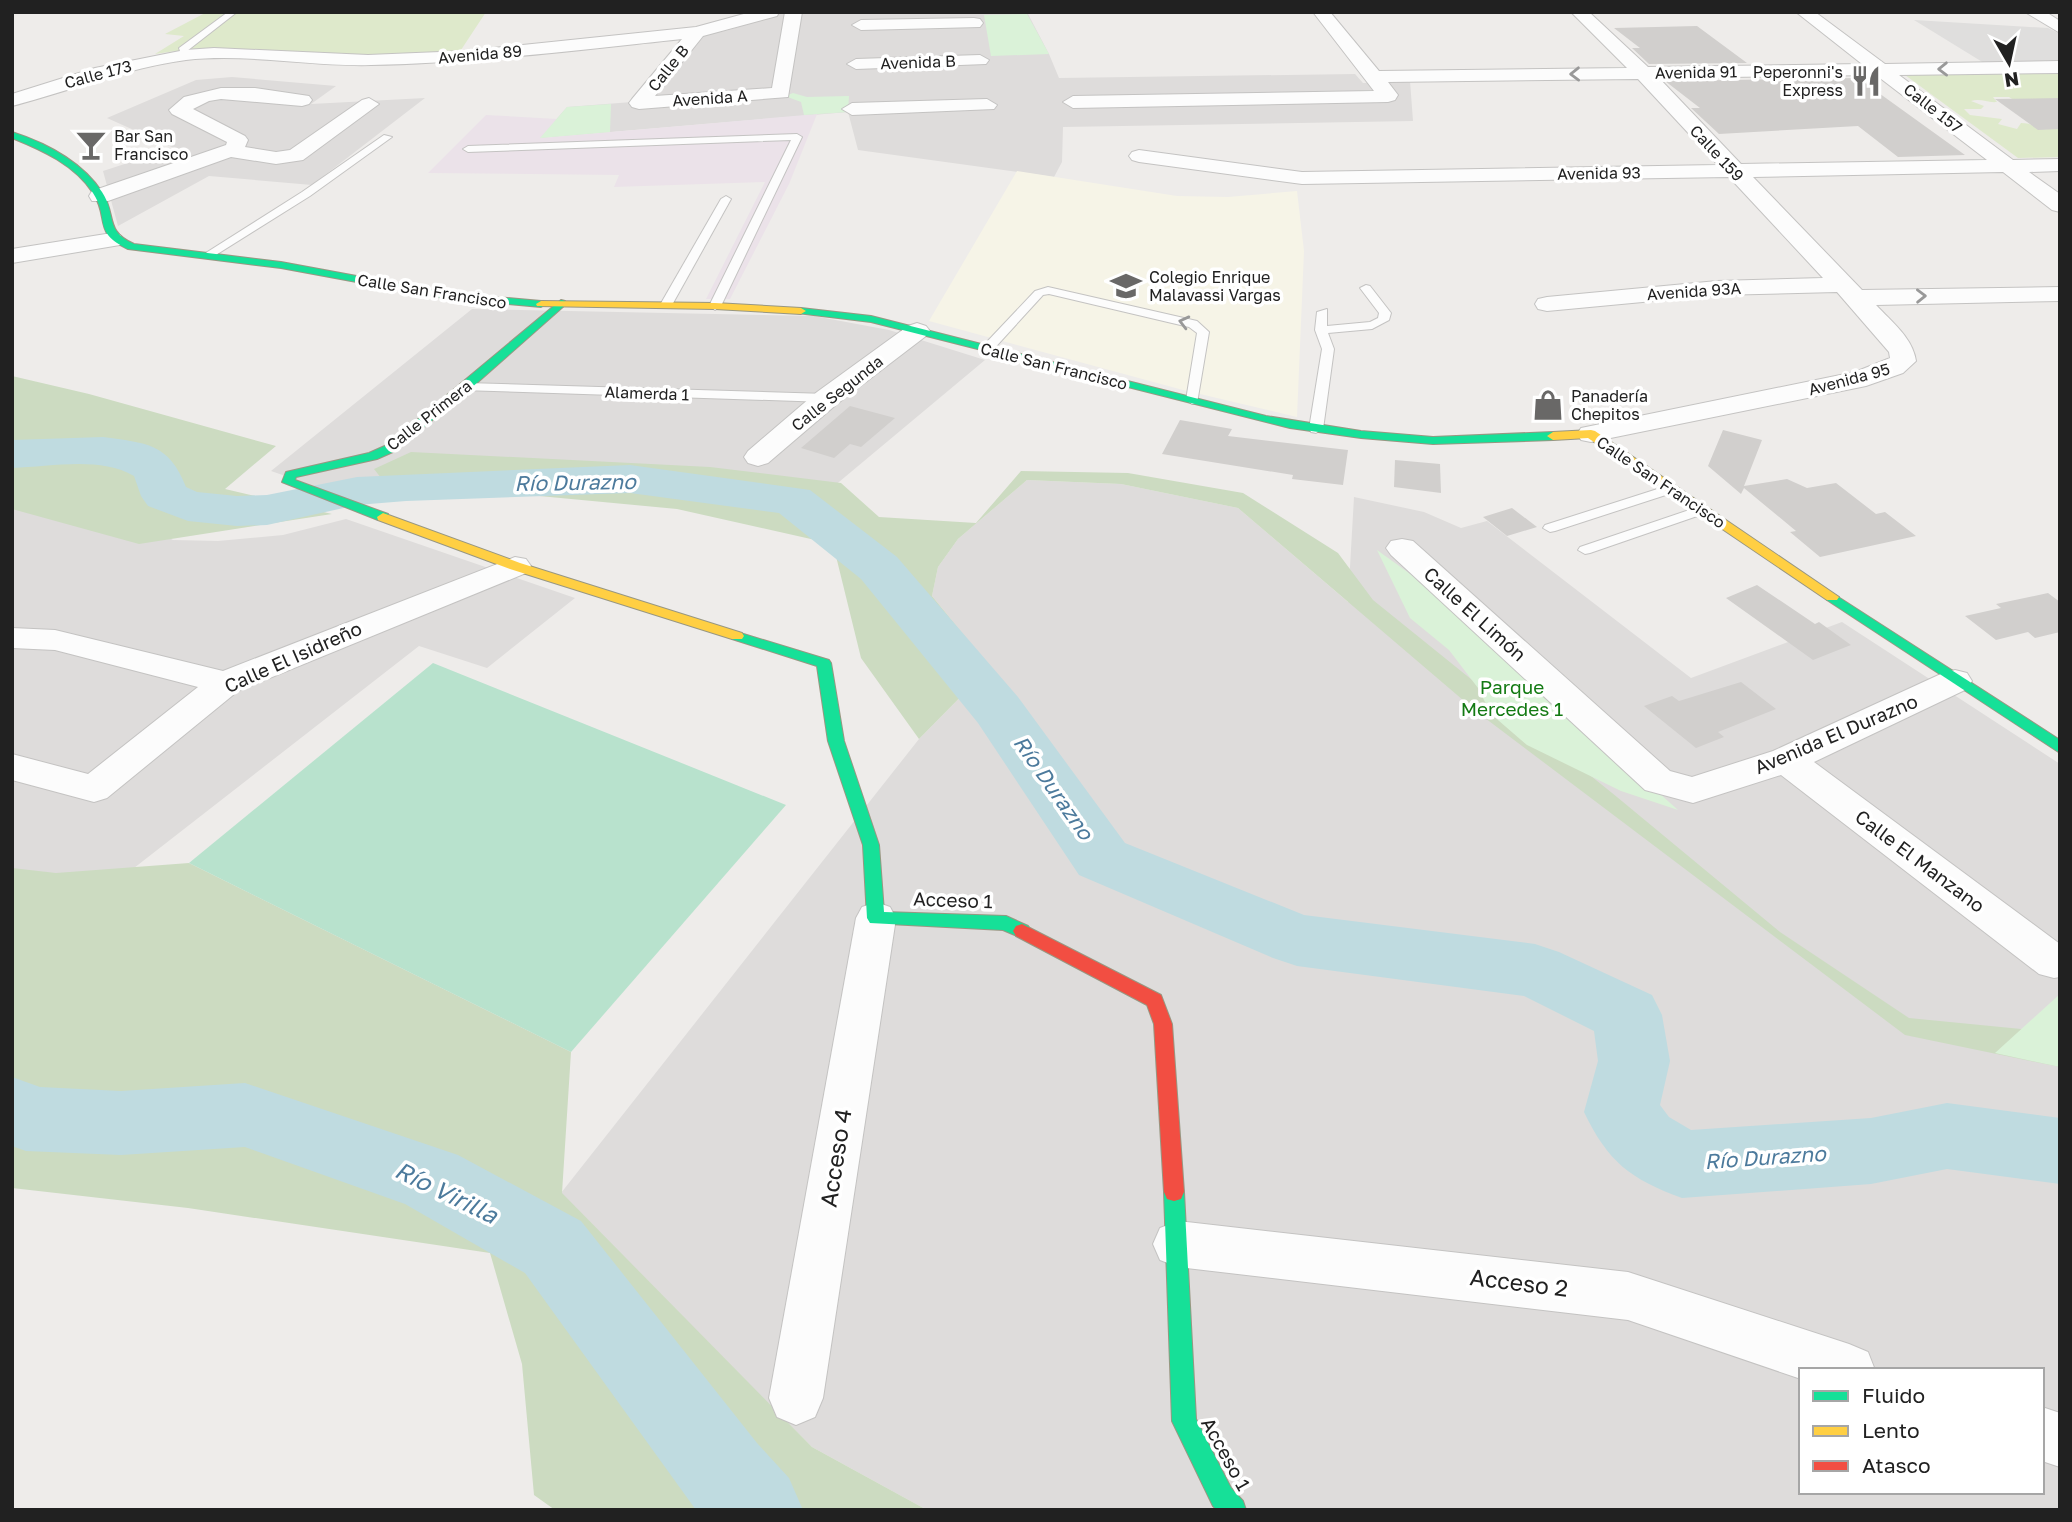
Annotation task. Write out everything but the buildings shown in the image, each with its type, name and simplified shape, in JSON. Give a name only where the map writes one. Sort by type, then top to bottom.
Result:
[{"type":"street","name":"Avenida 89","points":[[185,55],[214,53],[406,60],[697,32],[771,12]]},
{"type":"street","name":"Avenida A","points":[[639,103],[781,93],[794,12]]},
{"type":"street","name":"Calle 159","points":[[1579,12],[1643,73],[1847,291]]},
{"type":"street","name":"Calle 157","points":[[1804,12],[2060,205]]},
{"type":"street","points":[[2033,12],[2060,28]]},
{"type":"street","points":[[1323,13],[1348,13]]},
{"type":"street","points":[[1073,102],[1388,96],[1323,13]]},
{"type":"street","points":[[852,109],[989,114],[976,36],[861,25]]},
{"type":"street","name":"Calle B","points":[[639,103],[697,32]]},
{"type":"street","name":"Avenida B","points":[[856,64],[976,36]]},
{"type":"street","name":"Calle 173","points":[[12,100],[102,72],[185,55]]},
{"type":"street","name":"Avenida 91","points":[[1374,77],[2060,67]]},
{"type":"street","points":[[100,196],[234,149],[238,140],[179,110],[206,96],[222,94],[302,100]]},
{"type":"street","points":[[234,149],[236,152],[255,156],[296,156],[369,104]]},
{"type":"street","points":[[12,135],[64,159],[100,196],[108,236],[112,240]]},
{"type":"street","name":"Avenida 93","points":[[1139,156],[1302,178],[2060,164]]},
{"type":"street","points":[[12,256],[112,240]]},
{"type":"street","name":"Calle San Francisco","points":[[112,240],[132,247],[280,265],[465,299],[507,304],[715,306],[826,312],[917,331],[1266,420],[1364,436],[1458,441],[1591,434],[1955,681],[2060,748]]},
{"type":"street","name":"Avenida 93A","points":[[1547,304],[1717,288],[1847,291]]},
{"type":"street","points":[[1847,291],[2060,294]]},
{"type":"street","name":"Avenida 95","points":[[1591,434],[1861,378],[1903,361],[1902,352],[1894,339],[1847,291]]},
{"type":"street","name":"Calle Primera","points":[[515,566],[288,482],[289,475],[373,456],[391,448],[466,387],[561,303]]},
{"type":"street","name":"Calle Segunda","points":[[758,457],[827,398],[917,331]]},
{"type":"street","name":"Calle El Limón","points":[[1402,548],[1658,781],[1675,788]]},
{"type":"street","points":[[515,566],[824,663],[836,741],[871,845],[876,918]]},
{"type":"street","name":"Calle El Isidreño","points":[[12,767],[94,789],[226,683],[515,566]]},
{"type":"street","points":[[12,638],[55,640],[226,683]]},
{"type":"street","name":"Avenida El Durazno","points":[[1675,788],[1693,790],[1786,760],[1955,681]]},
{"type":"street","name":"Calle El Manzano","points":[[1786,760],[2054,962]]},
{"type":"street","name":"Acceso 1","points":[[876,918],[1006,923],[1154,1000],[1163,1024],[1178,1244],[1184,1421],[1222,1497],[1234,1510]]},
{"type":"street","name":"Acceso 4","points":[[796,1398],[876,918]]},
{"type":"street","name":"Acceso 2","points":[[1178,1244],[1628,1296],[1843,1368]]},
{"type":"lane","points":[[185,55],[182,50],[233,12]]},
{"type":"lane","points":[[206,256],[306,194],[387,136]]},
{"type":"lane","points":[[468,149],[797,137],[715,306]]},
{"type":"lane","points":[[666,305],[726,199]]},
{"type":"lane","points":[[1321,330],[1372,325],[1383,320],[1385,313],[1366,288]]},
{"type":"lane","points":[[987,349],[1039,293],[1048,290],[1193,324],[1203,332],[1192,400]]},
{"type":"lane","points":[[1316,429],[1328,349],[1321,330],[1323,312]]},
{"type":"lane","name":"Alamerda 1","points":[[466,387],[827,398]]},
{"type":"lane","points":[[1550,527],[1670,489]]},
{"type":"lane","points":[[1585,550],[1701,510]]},
{"type":"shaded area","points":[[786,12],[1027,12],[1059,78],[1355,74],[1363,83],[1410,81],[1413,121],[1063,127],[1062,162],[1054,177],[858,150],[848,112],[540,138],[567,107],[632,102],[681,40],[729,30]]},
{"type":"shaded area","points":[[1914,20],[2048,28],[2060,34],[2060,61],[1984,63]]},
{"type":"shaded area","points":[[232,77],[336,86],[311,104],[425,98],[312,185],[209,176],[118,226],[103,171],[174,148],[107,118],[196,80]]},
{"type":"shaded area","points":[[817,114],[789,184],[730,299],[706,299],[765,182],[614,187],[619,175],[428,173],[486,115],[557,119],[542,138]]},
{"type":"shaded area","name":"Colegio Enrique Malavassi Vargas","points":[[1017,171],[1177,196],[1228,197],[1297,191],[1304,251],[1297,417],[1183,390],[929,321]]},
{"type":"shaded area","points":[[472,309],[814,316],[889,330],[985,360],[815,502],[460,471],[329,491],[271,471]]},
{"type":"shaded area","points":[[12,469],[97,500],[173,540],[218,541],[283,535],[346,519],[575,598],[487,668],[419,646],[12,963]]},
{"type":"shaded area","points":[[1027,480],[1121,484],[1238,508],[1348,602],[1354,497],[1424,512],[1461,528],[1487,521],[1691,678],[1842,622],[2060,764],[2060,1510],[927,1510],[812,1447],[561,1193],[919,739],[990,667],[932,596],[938,567],[958,539]]},
{"type":"green space","points":[[207,12],[486,12],[459,53],[349,55],[214,49],[155,54],[184,36],[165,34]]},
{"type":"green space","points":[[1027,14],[1049,54],[991,56],[984,15]]},
{"type":"green space","points":[[2060,73],[2060,98],[2017,102],[2009,97],[1993,97],[1997,102],[1971,101],[1984,106],[1981,109],[1964,109],[1970,115],[2002,119],[1998,124],[2017,129],[2021,123],[2048,129],[2060,123],[2060,157],[2018,158],[1905,75]]},
{"type":"green space","points":[[793,93],[807,97],[849,96],[848,112],[804,115],[801,102],[785,96]]},
{"type":"green space","points":[[611,104],[610,132],[540,138],[567,107]]},
{"type":"green space","points":[[12,376],[89,394],[276,446],[225,489],[332,514],[139,544],[12,509]]},
{"type":"green space","points":[[411,452],[710,467],[841,483],[879,517],[976,523],[1021,471],[1128,473],[1243,493],[1338,553],[1373,600],[1780,932],[1909,1018],[2052,1032],[2060,1067],[1905,1035],[1477,712],[1238,508],[1121,484],[1027,480],[958,539],[938,567],[932,596],[990,667],[919,739],[861,658],[833,544],[677,509],[518,494],[396,497],[374,469]]},
{"type":"green space","name":"Parque Mercedes 1","points":[[1377,550],[1431,589],[1678,810],[1621,791],[1527,745],[1491,714],[1478,688],[1449,650],[1410,618]]},
{"type":"green space","points":[[433,663],[786,805],[571,1052],[189,863]]},
{"type":"green space","points":[[189,863],[571,1052],[562,1193],[812,1447],[927,1510],[555,1510],[534,1495],[522,1364],[490,1253],[188,1208],[12,1188],[12,868],[56,873]]},
{"type":"green space","points":[[2060,994],[2060,1067],[1995,1053]]},
{"type":"waterway","name":"Río Durazno","points":[[12,454],[103,451],[131,455],[155,468],[165,496],[188,506],[237,511],[267,510],[357,491],[406,487],[630,479],[793,500],[879,568],[998,710],[1102,859],[1297,940],[1535,971],[1627,1015],[1634,1061],[1621,1112],[1642,1140],[1682,1164],[1871,1151],[1947,1136],[2060,1151]]},
{"type":"waterway","name":"Río Virilla","points":[[12,1109],[26,1119],[121,1123],[245,1115],[431,1179],[553,1247],[725,1475],[757,1510]]},
{"type":"traffic: fast","points":[[12,135],[48,151],[80,173],[102,201],[107,224],[113,236],[132,247],[281,265],[475,300],[541,304]]},
{"type":"traffic: fast","points":[[383,517],[288,482],[290,475],[373,456],[391,448],[466,387],[561,303]]},
{"type":"traffic: fast","points":[[801,311],[871,319],[1290,424],[1409,439],[1457,441],[1553,436]]},
{"type":"traffic: fast","points":[[1832,597],[2060,748]]},
{"type":"traffic: fast","points":[[737,636],[824,663],[836,741],[871,845],[876,918],[1006,923],[1022,931]]},
{"type":"traffic: fast","points":[[1174,1192],[1184,1421],[1222,1497],[1234,1510]]},
{"type":"traffic: slow","points":[[541,304],[715,306],[801,311]]},
{"type":"traffic: slow","points":[[1553,436],[1591,434],[1832,597]]},
{"type":"traffic: slow","points":[[383,517],[515,566],[737,636]]},
{"type":"traffic: jam","points":[[1022,931],[1154,1000],[1163,1024],[1174,1192]]},
{"type":"place","name":"Peperonni's Express","points":[[1866,81]]},
{"type":"place","name":"Bar San Francisco","points":[[91,145]]},
{"type":"place","name":"Colegio Enrique Malavassi Vargas","points":[[1126,286]]},
{"type":"place","name":"Panadería Chepitos","points":[[1548,405]]}]
